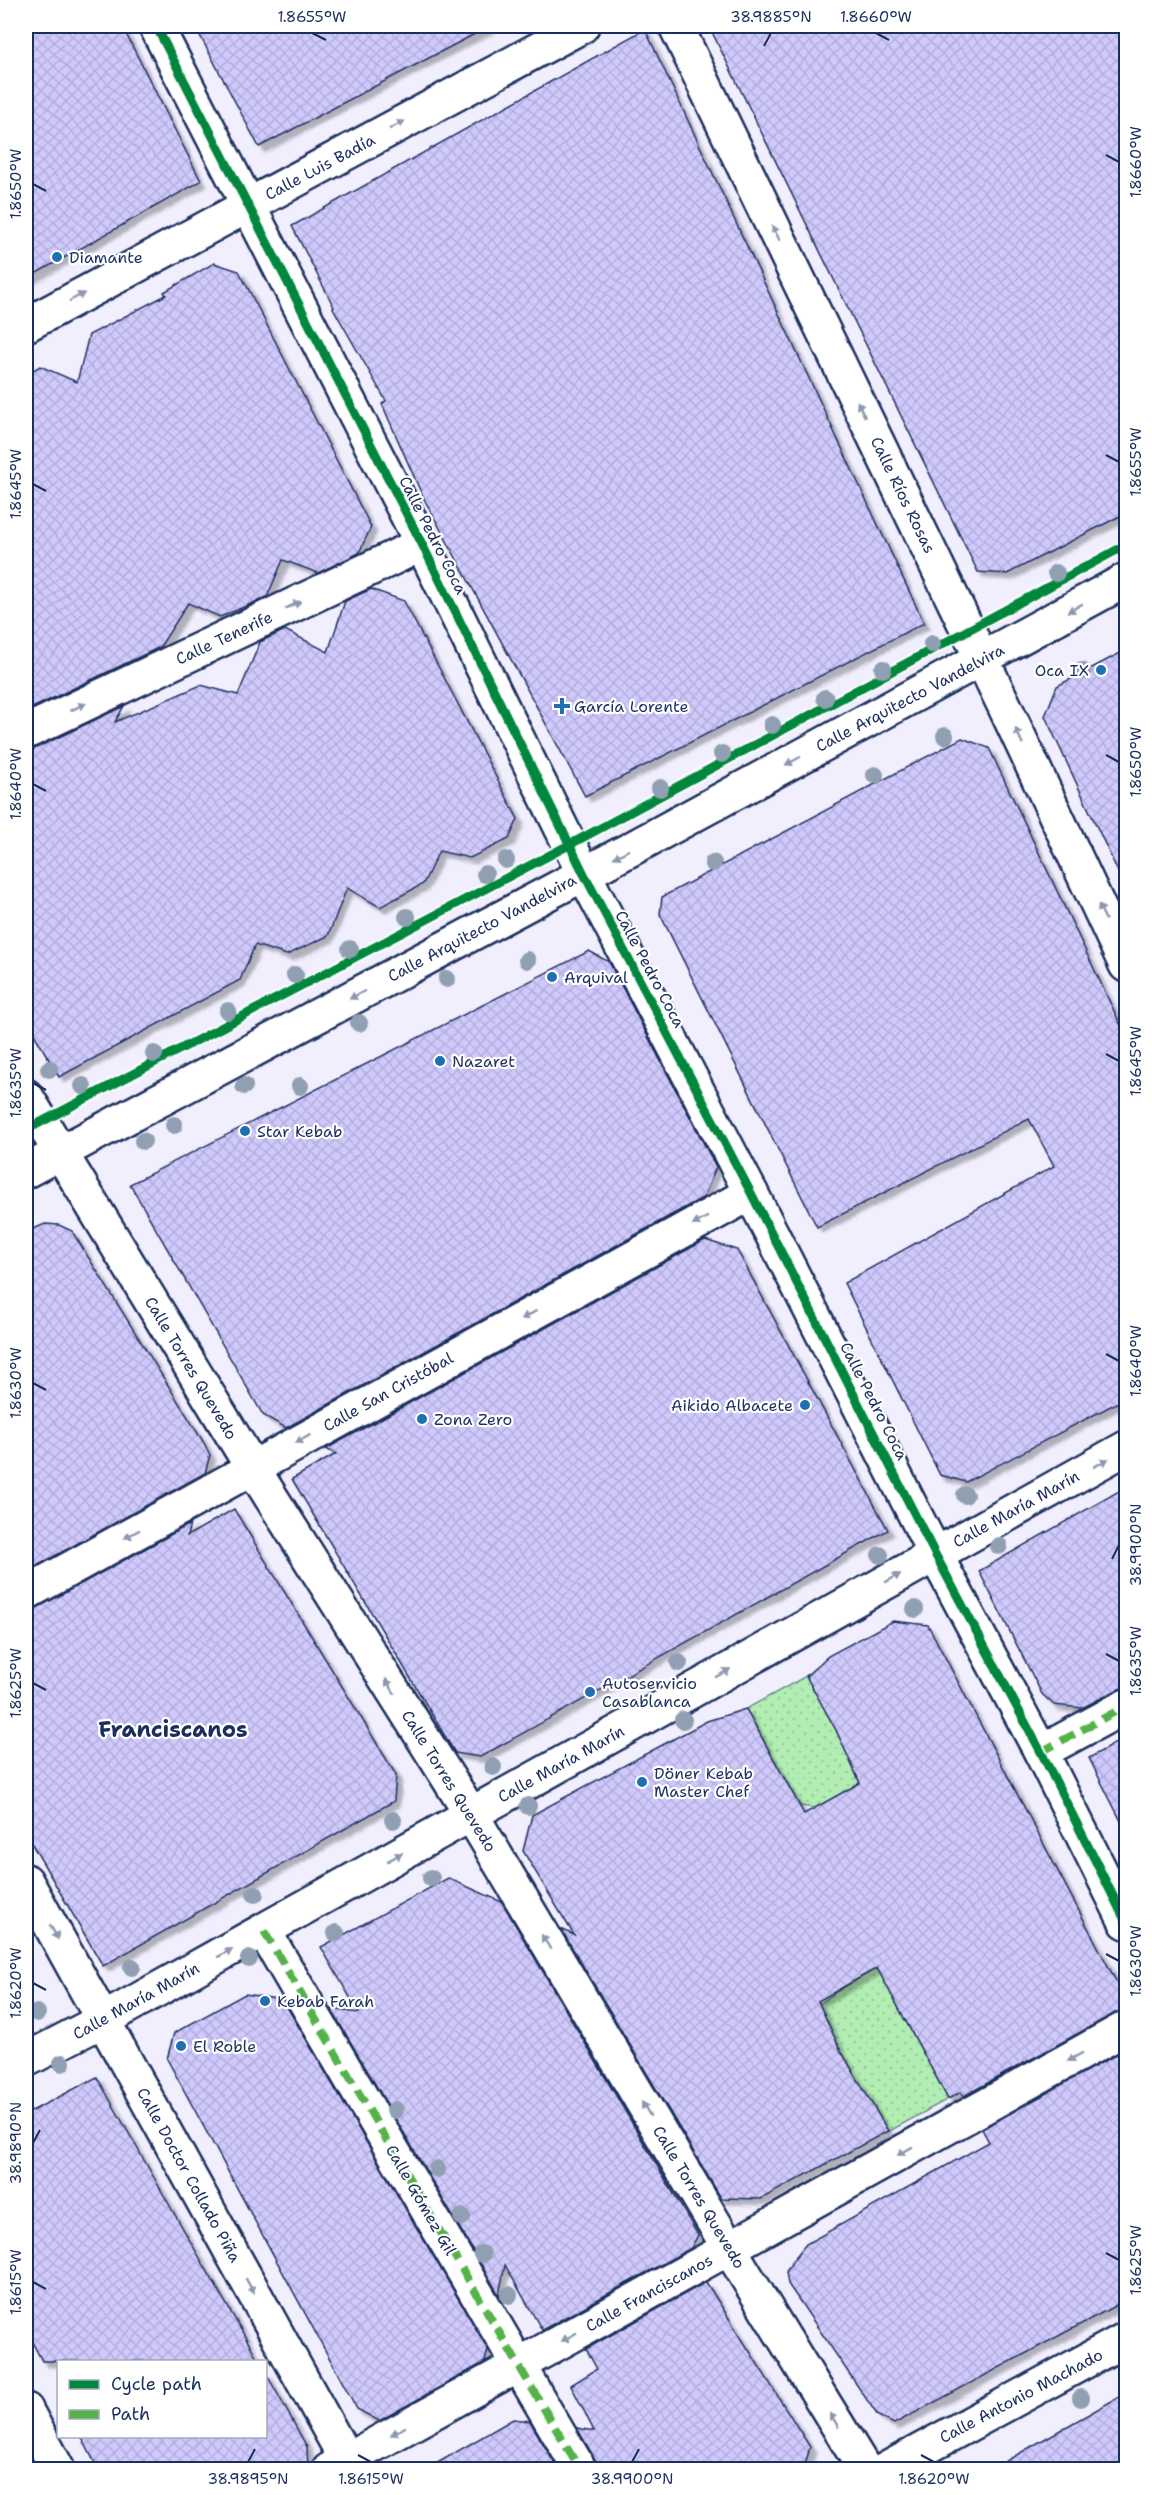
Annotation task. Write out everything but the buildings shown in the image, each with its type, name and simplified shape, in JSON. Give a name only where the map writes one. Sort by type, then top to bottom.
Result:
[{"type":"street","name":"Calle Pedro Coca","points":[[156,26],[422,544],[584,874],[751,1193],[935,1554],[1041,1752],[1126,1922]]},
{"type":"street","name":"Calle Luis Badía","points":[[26,325],[582,26]]},
{"type":"street","name":"Calle Ríos Rosas","points":[[676,26],[982,659],[1126,965]]},
{"type":"street","name":"Calle Tenerife","points":[[26,732],[422,544]]},
{"type":"street","name":"Calle Arquitecto Vandelvira","points":[[26,1171],[584,874],[1126,580]]},
{"type":"street","name":"Calle Torres Quevedo","points":[[26,1096],[252,1467],[471,1814],[729,2248],[865,2469]]},
{"type":"street","name":"Calle San Cristóbal","points":[[26,1593],[751,1193]]},
{"type":"street","name":"Calle María Marín","points":[[26,2060],[264,1931],[1126,1448]]},
{"type":"street","points":[[1041,1752],[1126,1706]]},
{"type":"street","name":"Calle Doctor Collado Piña","points":[[26,1881],[342,2466]]},
{"type":"street","name":"Calle Gómez Gil","points":[[264,1931],[580,2469]]},
{"type":"street","name":"Calle Franciscanos","points":[[342,2466],[1126,2028]]},
{"type":"street","name":"Calle Antonio Machado","points":[[885,2469],[1126,2339]]},
{"type":"street","points":[[26,2410],[58,2469]]},
{"type":"green space","points":[[806,1676],[836,1730],[860,1783],[815,1808],[800,1806],[746,1709]]},
{"type":"green space","points":[[877,1968],[948,2099],[888,2132],[817,2006]]},
{"type":"marked path","points":[[1041,1752],[1126,1706]]},
{"type":"marked path","points":[[264,1931],[580,2470]]},
{"type":"cycle path","points":[[156,26],[422,544],[584,874],[751,1193],[935,1554],[1041,1752],[1126,1922]]},
{"type":"cycle path","points":[[26,1130],[569,845],[1126,545]]},
{"type":"place","name":"Diamante","points":[[57,257]]},
{"type":"place","name":"Oca IX","points":[[1101,670]]},
{"type":"place","name":"García Lorente","points":[[562,706]]},
{"type":"place","name":"Arquival","points":[[552,977]]},
{"type":"place","name":"Nazaret","points":[[440,1061]]},
{"type":"place","name":"Star Kebab","points":[[245,1131]]},
{"type":"place","name":"Aikido Albacete","points":[[805,1405]]},
{"type":"place","name":"Zona Zero","points":[[422,1419]]},
{"type":"place","name":"Autoservicio Casablanca","points":[[590,1692]]},
{"type":"place","name":"Döner Kebab Master Chef","points":[[642,1782]]},
{"type":"place","name":"Kebab Farah","points":[[265,2001]]},
{"type":"place","name":"El Roble","points":[[181,2046]]},
{"type":"district","name":"Franciscanos","points":[[173,1729]]}]
